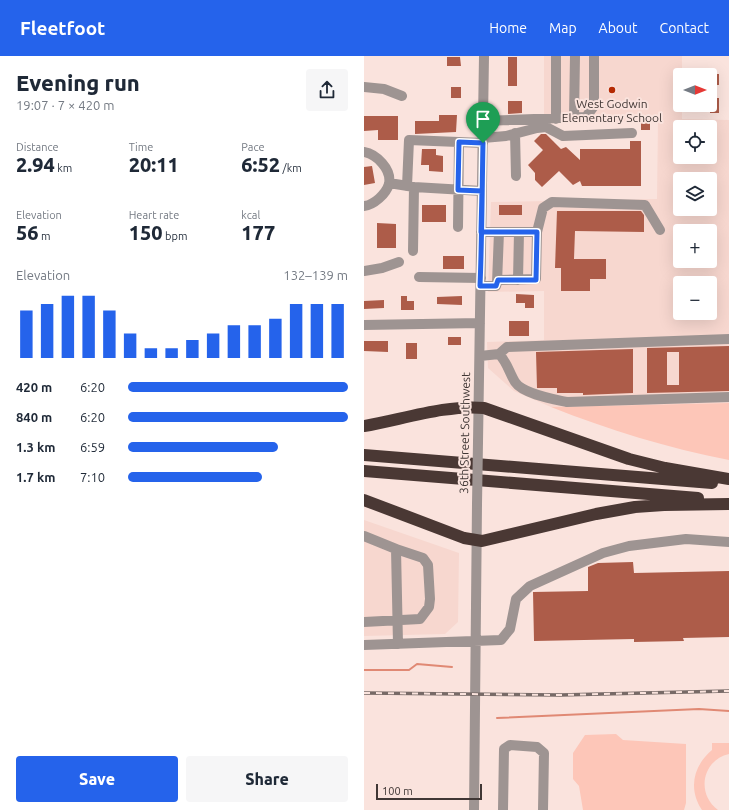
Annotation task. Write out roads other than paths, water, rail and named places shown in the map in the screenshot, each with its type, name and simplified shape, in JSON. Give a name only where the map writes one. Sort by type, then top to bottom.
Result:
[{"type":"highway","points":[[364,426],[448,410],[479,408],[493,410],[636,461],[660,467],[729,479]]},
{"type":"highway","points":[[364,455],[729,485]]},
{"type":"highway","points":[[364,470],[729,500]]},
{"type":"highway","points":[[364,500],[477,541],[491,540],[629,508],[664,505],[729,504]]},
{"type":"street","name":"36th Street Southwest","points":[[474,810],[474,642],[478,504],[484,56]]},
{"type":"street","points":[[554,119],[556,56]]},
{"type":"street","points":[[574,118],[575,56]]},
{"type":"street","points":[[483,121],[586,117],[594,106],[594,56]]},
{"type":"street","points":[[364,87],[384,89],[402,96]]},
{"type":"street","points":[[412,251],[409,140],[459,142],[483,140],[537,128],[546,128],[563,136],[632,133]]},
{"type":"street","points":[[515,133],[516,176]]},
{"type":"street","points":[[458,227],[459,142]]},
{"type":"street","points":[[364,152],[372,153],[380,160],[386,170],[389,183],[383,194],[375,202],[364,206]]},
{"type":"street","points":[[389,183],[410,187],[482,191]]},
{"type":"street","points":[[498,280],[537,278],[537,232],[543,208],[552,202],[645,205],[660,230]]},
{"type":"street","points":[[481,232],[537,232]]},
{"type":"street","points":[[419,277],[481,282],[496,286],[498,280],[499,232]]},
{"type":"street","points":[[518,280],[519,232]]},
{"type":"street","points":[[364,271],[382,268],[399,262]]},
{"type":"street","points":[[364,325],[480,322]]},
{"type":"street","points":[[480,356],[499,354],[506,347],[729,339]]},
{"type":"street","points":[[499,354],[505,360],[515,382],[522,388],[543,397],[567,402],[729,397]]},
{"type":"street","points":[[364,536],[423,558],[428,565],[430,576],[430,599],[425,614],[420,619],[364,622]]},
{"type":"street","points":[[364,645],[501,640],[510,629],[516,599],[530,586],[603,553],[629,546],[686,539],[729,542]]},
{"type":"street","points":[[396,549],[398,644]]},
{"type":"street","points":[[504,810],[504,749],[510,745],[536,746],[544,753],[543,810]]},
{"type":"waterway","points":[[364,670],[409,670],[417,664],[452,667]]},
{"type":"waterway","points":[[497,718],[699,709],[729,711]]},
{"type":"railway","points":[[364,693],[560,695],[729,691]]},
{"type":"place","name":"West Godwin Elementary School","points":[[612,90]]}]
